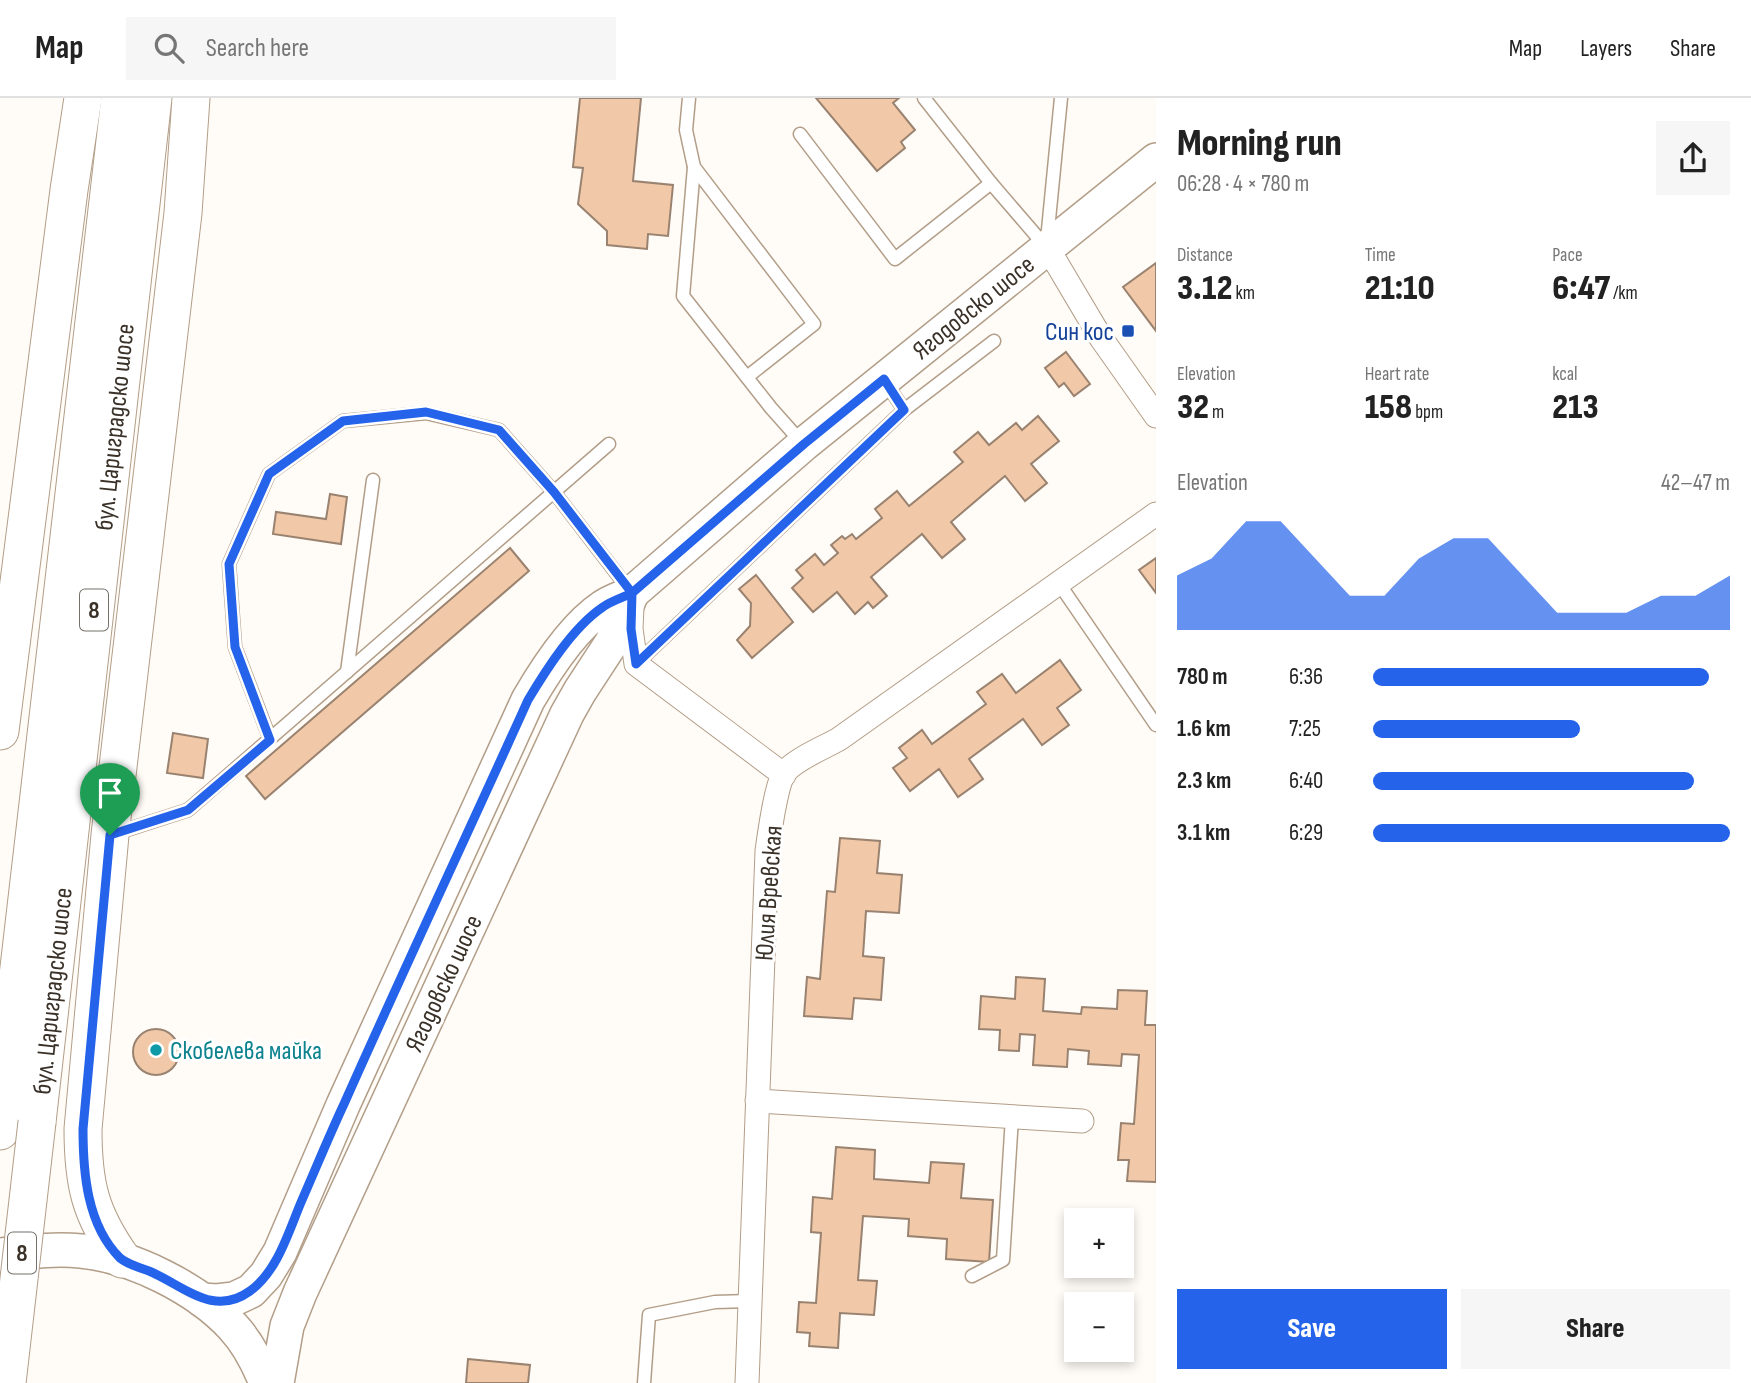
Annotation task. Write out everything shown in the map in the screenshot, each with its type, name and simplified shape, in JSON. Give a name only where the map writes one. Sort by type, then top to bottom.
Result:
[{"type":"main road","points":[[0,731],[83,98]]},
{"type":"main road","name":"бул. Цариградско шосе","points":[[1,1125],[120,98]]},
{"type":"main road","name":"бул. Цариградско шосе","points":[[7,1383],[135,237],[153,98]]},
{"type":"main road","points":[[121,1259],[94,1215],[87,1188],[83,1162],[85,1103],[110,835],[183,213],[191,98]]},
{"type":"street","name":"Ягодовско шосе","points":[[201,1300],[234,1299],[251,1291],[266,1275],[280,1252],[343,1105],[528,700],[554,660],[584,624],[602,607],[632,593],[804,444],[1156,160]]},
{"type":"street","points":[[1047,247],[1101,338],[1156,416]]},
{"type":"street","points":[[632,593],[631,629],[636,664],[783,775],[797,763],[839,739],[1156,514]]},
{"type":"street","name":"Ягодовско шосе","points":[[277,1383],[287,1326],[300,1293],[567,715],[612,642],[632,593]]},
{"type":"street","name":"Юлия Вревская","points":[[747,1383],[767,851],[769,831],[783,775]]},
{"type":"street","points":[[757,1101],[1082,1121]]},
{"type":"street","points":[[0,1255],[80,1250],[121,1259],[160,1276],[201,1300],[234,1328],[247,1346],[266,1383]]},
{"type":"lane","points":[[689,98],[686,130],[694,167],[683,296],[804,444]]},
{"type":"lane","points":[[924,98],[991,183],[1047,247]]},
{"type":"lane","points":[[1047,247],[1061,98]]},
{"type":"lane","points":[[800,134],[895,259],[991,183]]},
{"type":"lane","points":[[694,167],[814,324],[747,377]]},
{"type":"lane","points":[[636,664],[904,410],[993,341]]},
{"type":"lane","points":[[884,379],[904,410]]},
{"type":"lane","points":[[270,740],[235,647],[229,564],[269,474],[343,421],[426,412],[499,430],[554,492],[632,593]]},
{"type":"lane","points":[[110,835],[188,810],[609,444]]},
{"type":"lane","points":[[347,672],[373,480]]},
{"type":"lane","points":[[1058,582],[1156,725]]},
{"type":"lane","points":[[972,1276],[1003,1260],[1012,1117]]},
{"type":"lane","points":[[644,1383],[649,1315],[715,1302],[750,1301]]},
{"type":"building","points":[[580,98],[641,98],[633,181],[673,185],[668,236],[648,234],[647,249],[607,245],[607,231],[578,204],[583,168],[573,167]]},
{"type":"building","points":[[816,98],[899,98],[893,103],[915,130],[901,142],[905,148],[877,171]]},
{"type":"building","points":[[1156,263],[1156,331],[1123,287]]},
{"type":"building","points":[[1066,352],[1090,384],[1074,396],[1064,383],[1059,387],[1045,368]]},
{"type":"building","points":[[1038,416],[1059,441],[1031,464],[1047,483],[1025,501],[1005,476],[951,522],[965,539],[942,558],[922,534],[871,577],[887,596],[873,608],[868,602],[855,614],[837,592],[813,612],[792,588],[803,578],[796,570],[815,554],[824,565],[838,553],[831,545],[842,536],[845,539],[852,534],[856,539],[882,518],[875,509],[897,491],[909,506],[963,462],[954,452],[978,432],[989,445],[1016,423],[1022,430]]},
{"type":"building","points":[[330,494],[347,497],[341,544],[273,534],[276,512],[326,519]]},
{"type":"building","points":[[510,548],[529,571],[265,799],[246,776]]},
{"type":"building","points":[[1156,558],[1156,593],[1139,570]]},
{"type":"building","points":[[756,575],[793,622],[752,658],[737,640],[750,626],[751,603],[739,589]]},
{"type":"building","points":[[1060,660],[1081,690],[1057,708],[1069,725],[1042,745],[1023,719],[969,759],[983,779],[958,797],[939,769],[910,791],[893,768],[907,758],[899,748],[922,730],[932,744],[986,704],[977,692],[1002,674],[1016,693]]},
{"type":"building","points":[[173,733],[208,739],[203,778],[167,773]]},
{"type":"building","points":[[840,838],[880,841],[877,873],[902,875],[899,913],[866,911],[863,956],[884,958],[881,1000],[854,998],[852,1019],[804,1016],[807,977],[820,979],[827,891],[835,892]]},
{"type":"building","points":[[1016,977],[1045,979],[1043,1011],[1081,1014],[1082,1007],[1117,1009],[1118,990],[1147,991],[1145,1025],[1156,1025],[1156,1182],[1127,1181],[1129,1160],[1118,1160],[1121,1123],[1134,1124],[1139,1055],[1122,1054],[1121,1066],[1088,1064],[1089,1051],[1068,1049],[1067,1067],[1033,1065],[1035,1035],[1020,1034],[1019,1051],[999,1050],[1000,1030],[979,1029],[981,996],[1015,999]]},
{"type":"building","name":"Скобелева майка","points":[[156,1029],[172,1036],[179,1052],[172,1068],[156,1075],[140,1068],[133,1052],[140,1036]]},
{"type":"building","points":[[836,1147],[875,1150],[874,1179],[929,1183],[931,1162],[964,1164],[961,1198],[993,1200],[989,1262],[946,1259],[947,1239],[908,1236],[909,1219],[863,1216],[858,1280],[877,1281],[874,1315],[840,1313],[838,1348],[809,1346],[810,1333],[797,1332],[799,1302],[816,1303],[821,1233],[811,1232],[813,1197],[832,1199]]},
{"type":"building","points":[[468,1359],[530,1365],[528,1383],[466,1383]]},
{"type":"place","name":"Син кос","points":[[1128,331]]},
{"type":"place","name":"Скобелева майка","points":[[156,1050]]},
{"type":"route","points":[[110,835],[83,1129],[83,1162],[94,1215],[121,1259],[160,1276],[201,1300],[234,1299],[251,1291],[266,1275],[280,1252],[343,1105],[528,700],[554,660],[602,607],[632,593],[804,444],[884,379],[904,410],[636,664],[631,629],[632,593],[554,492],[499,430],[426,412],[343,421],[269,474],[229,564],[235,647],[270,740],[188,810],[110,835]]}]
